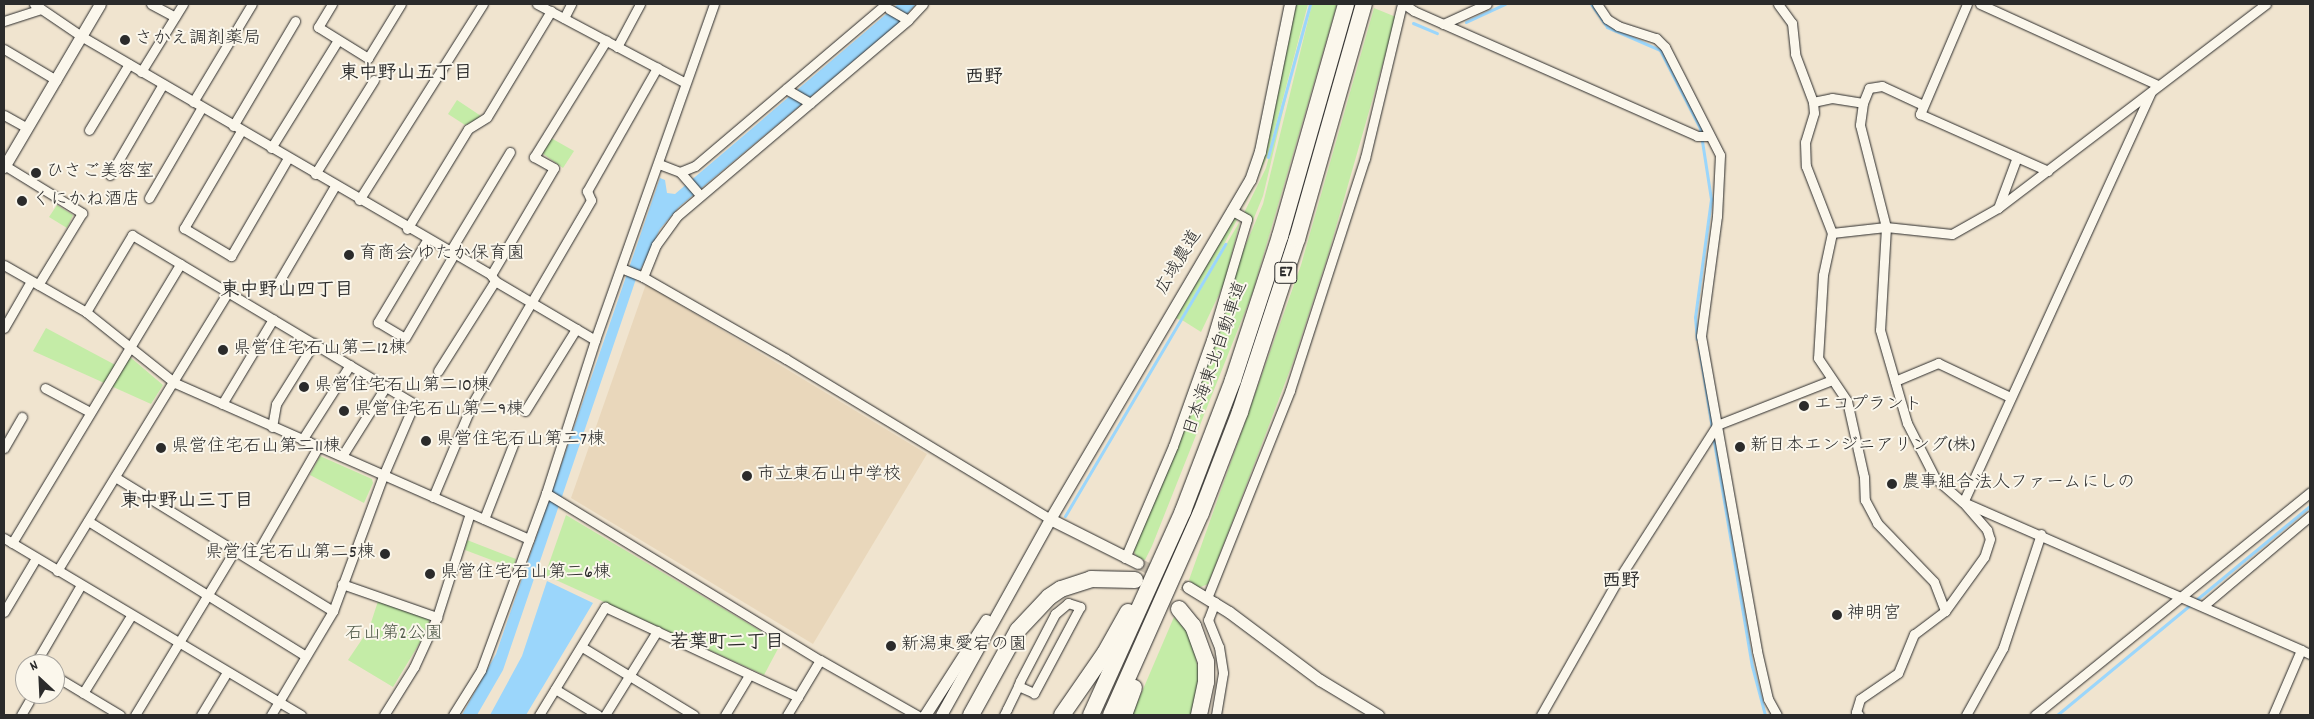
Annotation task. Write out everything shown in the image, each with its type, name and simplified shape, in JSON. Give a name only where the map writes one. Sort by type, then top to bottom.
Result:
[{"type":"highway","name":"日本海東北自動車道","points":[[1091,715],[1183,511],[1233,380],[1280,236],[1346,4]]},
{"type":"highway","name":"E7","points":[[1110,715],[1200,513],[1268,330],[1364,4]]},
{"type":"highway","points":[[1062,715],[1125,619],[1233,380]]},
{"type":"highway","points":[[1124,715],[1200,513]]},
{"type":"highway","points":[[971,715],[1018,630],[1049,596],[1069,586],[1091,579],[1135,580]]},
{"type":"highway","points":[[1180,609],[1193,626],[1206,662],[1206,682],[1199,715]]},
{"type":"street","points":[[4,328],[82,214],[4,166],[100,4]]},
{"type":"street","points":[[151,4],[175,17]]},
{"type":"street","points":[[141,72],[183,4]]},
{"type":"street","points":[[193,102],[252,4]]},
{"type":"street","points":[[332,4],[318,28],[368,58],[401,4]]},
{"type":"street","points":[[359,200],[483,4]]},
{"type":"street","points":[[537,4],[684,82]]},
{"type":"street","points":[[564,18],[571,4]]},
{"type":"street","points":[[617,46],[640,4]]},
{"type":"street","points":[[454,715],[481,670],[546,494],[595,340],[623,269],[659,164],[684,82],[714,4]]},
{"type":"street","points":[[641,276],[652,252],[668,226],[698,194],[908,20],[922,4]]},
{"type":"street","name":"広域農道","points":[[940,715],[1050,519],[1250,180],[1260,151],[1290,4]]},
{"type":"street","points":[[1216,715],[1223,674],[1219,647],[1208,620],[1211,600],[1290,390],[1365,158],[1403,4],[1443,24],[1697,136],[1710,136]]},
{"type":"street","points":[[1443,24],[1487,4]]},
{"type":"street","points":[[1597,4],[1607,19],[1618,26],[1656,38],[1665,47],[1720,155],[1701,336],[1757,651],[1768,699],[1777,715]]},
{"type":"street","points":[[1778,4],[1792,23],[1795,54],[1813,102],[1814,113],[1805,142],[1806,166],[1832,232],[1824,275],[1818,358],[1847,401],[1864,476],[1865,500],[1877,523],[1934,582],[1945,611]]},
{"type":"street","points":[[1967,4],[1920,114],[2048,171]]},
{"type":"street","points":[[1980,4],[2158,84]]},
{"type":"street","points":[[1832,232],[1886,227],[1952,234],[1998,208],[2151,92],[2158,84],[2266,4]]},
{"type":"street","points":[[4,21],[37,6],[81,36],[141,72],[493,278],[595,340]]},
{"type":"street","points":[[680,172],[696,166],[789,91],[888,6],[906,19]]},
{"type":"street","points":[[407,229],[468,129],[487,117],[551,11]]},
{"type":"street","points":[[288,158],[231,256],[184,228],[295,21]]},
{"type":"street","points":[[271,148],[338,40]]},
{"type":"street","points":[[438,371],[493,278],[554,168],[534,157],[606,40]]},
{"type":"street","points":[[4,49],[56,80]]},
{"type":"street","points":[[90,130],[129,64]]},
{"type":"street","points":[[433,497],[472,404],[591,200],[587,191],[657,68]]},
{"type":"street","points":[[315,174],[374,80]]},
{"type":"street","points":[[110,175],[163,84]]},
{"type":"street","points":[[1859,715],[1856,712],[1860,699],[1898,673],[1914,634],[1945,611],[1984,557],[1990,539],[1987,530],[1963,502],[1935,478],[1907,423],[1880,330],[1886,227],[1860,125],[1863,103],[1869,88],[1882,86],[1923,105]]},
{"type":"street","points":[[789,91],[808,102]]},
{"type":"street","points":[[1963,502],[2151,92]]},
{"type":"street","points":[[1813,102],[1832,98],[1863,103]]},
{"type":"street","points":[[149,198],[202,107]]},
{"type":"street","points":[[4,115],[27,128]]},
{"type":"street","points":[[427,240],[378,322],[405,338],[510,152]]},
{"type":"street","points":[[1998,208],[2017,157]]},
{"type":"street","points":[[659,164],[680,172],[698,194]]},
{"type":"street","points":[[278,284],[335,186]]},
{"type":"street","points":[[1125,558],[1173,446],[1211,340],[1247,219],[1231,210]]},
{"type":"street","points":[[86,312],[132,235],[414,404],[383,476],[342,584],[334,611],[271,715]]},
{"type":"street","points":[[180,264],[90,412],[8,541],[178,644],[301,715]]},
{"type":"street","points":[[4,265],[86,312],[175,383],[529,539]]},
{"type":"street","points":[[623,269],[641,276],[1050,519],[1138,563]]},
{"type":"street","points":[[57,571],[114,477],[175,383],[228,292]]},
{"type":"street","points":[[222,404],[273,319]]},
{"type":"street","points":[[525,411],[576,329]]},
{"type":"street","points":[[272,426],[276,404],[314,344]]},
{"type":"street","points":[[1895,381],[1938,363],[2010,397]]},
{"type":"street","points":[[302,440],[350,365]]},
{"type":"street","points":[[1541,715],[1616,583],[1717,424],[1832,380]]},
{"type":"street","points":[[342,456],[386,386]]},
{"type":"street","points":[[45,388],[90,412]]},
{"type":"street","points":[[4,448],[22,417]]},
{"type":"street","points":[[484,519],[516,437]]},
{"type":"street","points":[[252,560],[318,447]]},
{"type":"street","points":[[114,477],[334,611]]},
{"type":"street","points":[[2035,715],[2310,492]]},
{"type":"street","points":[[546,494],[564,503],[820,660],[917,715]]},
{"type":"street","points":[[1963,502],[2041,534],[2310,654]]},
{"type":"street","points":[[384,715],[414,667],[438,617],[470,513]]},
{"type":"street","points":[[2203,606],[2310,516]]},
{"type":"street","name":"広域農道","points":[[925,715],[1050,519]]},
{"type":"street","points":[[88,521],[306,656]]},
{"type":"street","points":[[1966,715],[2003,648],[2041,534]]},
{"type":"street","points":[[135,715],[235,550]]},
{"type":"street","points":[[4,612],[36,558]]},
{"type":"street","points":[[342,584],[438,617]]},
{"type":"street","points":[[41,654],[82,585]]},
{"type":"street","points":[[1188,587],[1211,600],[1313,675],[1378,715]]},
{"type":"street","points":[[1004,715],[1018,686],[1055,614],[1068,602],[1080,607],[1034,693],[1018,686]]},
{"type":"street","points":[[539,715],[605,607],[798,697]]},
{"type":"street","points":[[83,693],[131,616]]},
{"type":"street","points":[[606,715],[657,631]]},
{"type":"street","points":[[582,647],[694,715]]},
{"type":"street","points":[[2273,715],[2301,650]]},
{"type":"street","points":[[787,715],[820,660]]},
{"type":"street","points":[[201,715],[227,672]]},
{"type":"street","points":[[725,715],[749,675]]},
{"type":"street","points":[[65,682],[120,715]]},
{"type":"street","points":[[555,689],[598,715]]},
{"type":"street","points":[[21,715],[27,704]]},
{"type":"shaded area","name":"市立東石山中学校","points":[[646,284],[927,454],[813,644],[571,498]]},
{"type":"green space","points":[[1296,4],[1308,4],[1268,155],[1241,212],[1266,151]]},
{"type":"green space","points":[[1312,4],[1337,4],[1252,294],[1152,546],[1145,560],[1138,559],[1133,550],[1238,263],[1263,204]]},
{"type":"green space","points":[[1374,8],[1396,17],[1328,255],[1293,362],[1233,520],[1208,584],[1198,588],[1189,580],[1301,265]]},
{"type":"green space","points":[[1306,14],[1263,196],[1244,242],[1244,213],[1266,168]]},
{"type":"green space","points":[[457,100],[481,116],[479,119],[465,125],[448,114]]},
{"type":"green space","points":[[551,138],[574,151],[563,168],[542,153]]},
{"type":"green space","points":[[57,205],[73,215],[67,228],[49,217]]},
{"type":"green space","points":[[1234,218],[1238,218],[1222,248],[1180,320],[1176,318]]},
{"type":"green space","points":[[1240,221],[1224,284],[1201,332],[1182,320]]},
{"type":"green space","points":[[46,328],[121,368],[130,357],[163,385],[151,404],[33,351]]},
{"type":"green space","points":[[320,456],[372,479],[373,483],[364,503],[310,475]]},
{"type":"green space","points":[[566,515],[781,643],[764,675],[545,575]]},
{"type":"green space","points":[[467,540],[516,559],[513,568],[465,550]]},
{"type":"green space","name":"石山第2公園","points":[[378,601],[430,619],[425,634],[393,687],[348,660],[369,629]]},
{"type":"green space","points":[[1174,617],[1186,630],[1194,648],[1199,676],[1191,714],[1132,715]]},
{"type":"water","points":[[898,4],[916,4],[900,22],[679,207],[660,229],[636,279],[503,670],[477,715],[462,715],[496,654],[660,178],[665,180],[667,193],[675,194]]},
{"type":"water","points":[[547,581],[593,603],[526,715],[490,715],[522,656]]},
{"type":"waterway","points":[[1268,157],[1310,4]]},
{"type":"waterway","points":[[1466,22],[1505,4]]},
{"type":"waterway","points":[[1591,4],[1607,27],[1660,50],[1700,128],[1711,199],[1695,317],[1697,339]]},
{"type":"waterway","points":[[1413,23],[1437,33]]},
{"type":"waterway","points":[[1065,516],[1225,244]]},
{"type":"waterway","points":[[1699,347],[1712,428]]},
{"type":"waterway","points":[[1713,436],[1752,666],[1765,715]]},
{"type":"waterway","points":[[2057,715],[2310,506]]},
{"type":"tunnel","points":[[1138,563],[1188,587]]},
{"type":"place","name":"さかえ調剤薬局","points":[[125,40]]},
{"type":"place","name":"ひさご美容室","points":[[36,173]]},
{"type":"place","name":"くにかね酒店","points":[[22,201]]},
{"type":"place","name":"育商会 ゆたか保育園","points":[[349,255]]},
{"type":"place","name":"県営住宅石山第二12棟","points":[[223,350]]},
{"type":"place","name":"県営住宅石山第二10棟","points":[[304,387]]},
{"type":"place","name":"エコプラント","points":[[1804,406]]},
{"type":"place","name":"県営住宅石山第二9棟","points":[[344,411]]},
{"type":"place","name":"県営住宅石山第二7棟","points":[[426,441]]},
{"type":"place","name":"新日本エンジニアリング(株)","points":[[1740,447]]},
{"type":"place","name":"県営住宅石山第二11棟","points":[[161,448]]},
{"type":"place","name":"市立東石山中学校","points":[[747,476]]},
{"type":"place","name":"農事組合法人ファームにしの","points":[[1892,484]]},
{"type":"place","name":"県営住宅石山第二5棟","points":[[385,554]]},
{"type":"place","name":"県営住宅石山第二6棟","points":[[430,574]]},
{"type":"place","name":"神明宮","points":[[1837,615]]},
{"type":"place","name":"新潟東愛宕の園","points":[[891,646]]},
{"type":"district","name":"東中野山五丁目","points":[[406,75]]},
{"type":"district","name":"西野","points":[[984,79]]},
{"type":"district","name":"東中野山四丁目","points":[[287,292]]},
{"type":"district","name":"東中野山三丁目","points":[[187,503]]},
{"type":"district","name":"西野","points":[[1621,583]]},
{"type":"district","name":"若葉町二丁目","points":[[727,644]]}]
